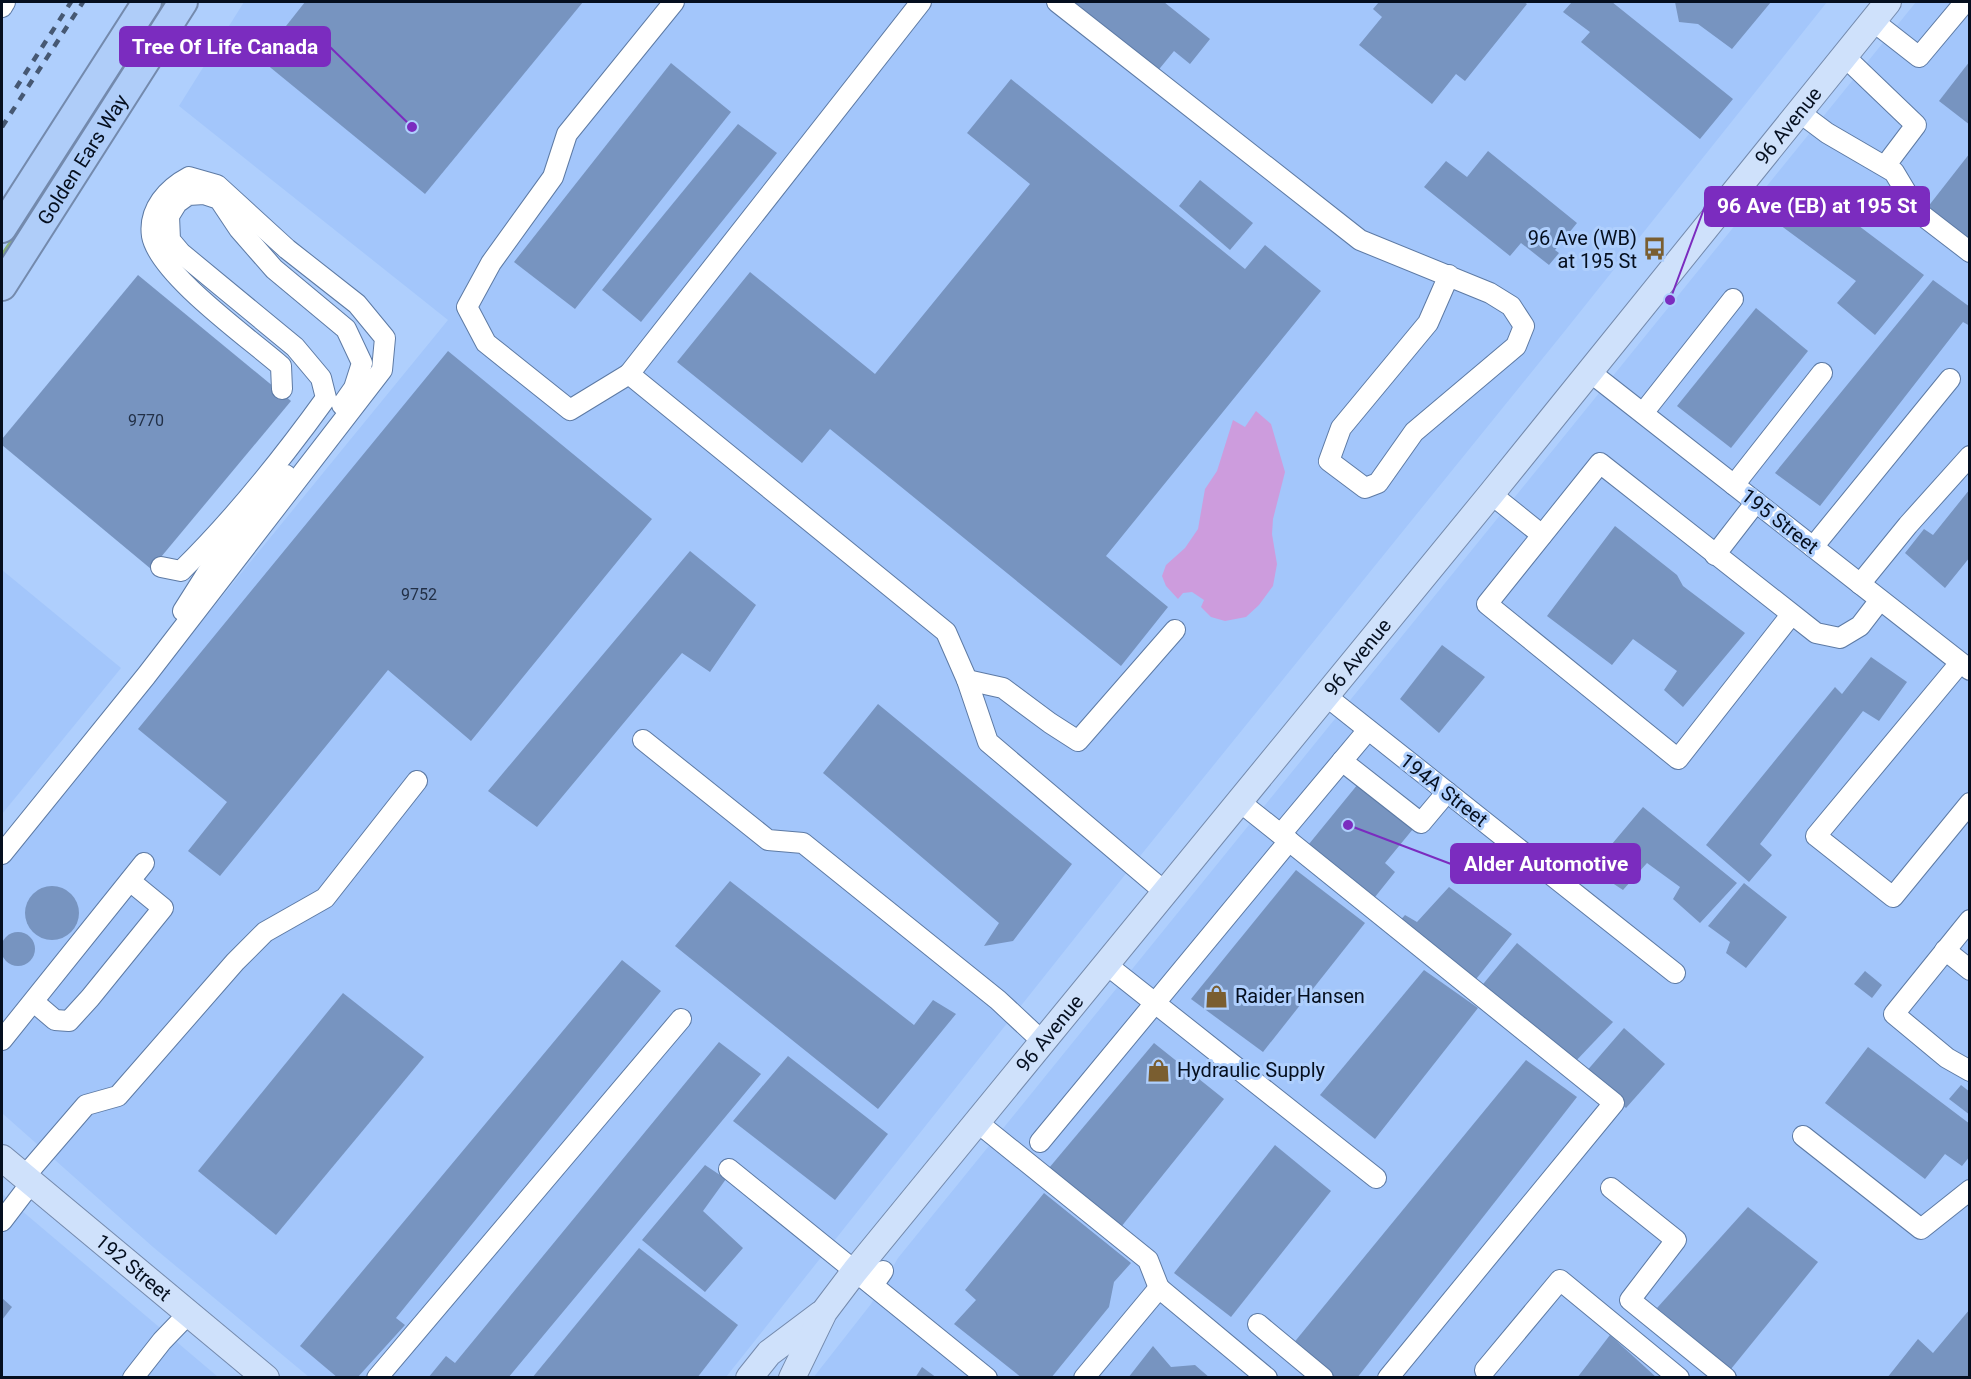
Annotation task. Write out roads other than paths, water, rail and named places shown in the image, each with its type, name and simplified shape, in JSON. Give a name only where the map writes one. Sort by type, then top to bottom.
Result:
[{"type":"highway","name":"Golden Ears Way","points":[[2,228],[147,2]]},
{"type":"highway","name":"Golden Ears Way","points":[[2,286],[183,2]]},
{"type":"main road","name":"96 Avenue","points":[[749,1377],[769,1353],[870,1276],[977,1122],[1491,494],[1880,11]]},
{"type":"main road","name":"192 Street","points":[[2,1158],[266,1377]]},
{"type":"main road","name":"96 Avenue","points":[[792,1377],[824,1312]]},
{"type":"street","points":[[2,7],[5,2]]},
{"type":"street","points":[[674,2],[567,134],[553,177],[491,263],[466,307],[486,343],[570,410],[629,374],[921,2]]},
{"type":"street","points":[[1057,2],[1360,240],[1449,275],[1490,294],[1511,306],[1524,326],[1516,346],[1414,432],[1378,483],[1365,488],[1329,461],[1341,428],[1428,323],[1449,275]]},
{"type":"street","points":[[1880,11],[1920,57],[1965,2]]},
{"type":"street","points":[[1844,56],[1916,125],[1885,166]]},
{"type":"street","points":[[1799,112],[1827,133],[1894,172],[1918,212],[1970,252]]},
{"type":"street","points":[[2,854],[146,676],[382,370],[385,338],[357,304],[287,249],[217,185],[189,177],[174,185],[161,198],[154,217],[152,236],[164,259],[179,280],[281,366],[282,389]]},
{"type":"street","points":[[146,676],[167,636],[221,551],[332,418],[354,388],[362,363],[346,329],[274,269],[239,229],[219,199],[204,194],[188,195],[177,203],[169,216],[170,240],[181,253],[295,347],[321,378],[326,398],[266,478],[207,546],[181,571],[160,567]]},
{"type":"street","points":[[1643,413],[1733,299]]},
{"type":"street","name":"195 Street","points":[[1590,372],[1965,666]]},
{"type":"street","points":[[1734,485],[1822,373]]},
{"type":"street","points":[[629,374],[946,632],[967,680],[988,742],[1166,892]]},
{"type":"street","points":[[1813,547],[1950,379]]},
{"type":"street","points":[[1860,584],[1908,525],[1970,456]]},
{"type":"street","points":[[1791,615],[1678,759],[1487,604],[1600,463],[1816,633],[1840,638],[1860,626],[1880,600]]},
{"type":"street","points":[[1491,494],[1542,535]]},
{"type":"street","points":[[1715,555],[1755,502]]},
{"type":"street","points":[[967,680],[1003,688],[1078,741],[1175,630]]},
{"type":"street","points":[[1965,666],[1816,836],[1893,897],[1970,803]]},
{"type":"street","name":"194A Street","points":[[1326,696],[1675,973]]},
{"type":"street","points":[[1040,1142],[1155,1003],[1368,730]]},
{"type":"street","points":[[643,740],[768,840],[802,843],[998,1000],[1043,1042]]},
{"type":"street","points":[[1342,761],[1421,823],[1447,792]]},
{"type":"street","points":[[2,1221],[27,1180],[86,1104],[118,1096],[235,962],[266,932],[325,898],[417,781]]},
{"type":"street","points":[[1240,802],[1614,1103],[1388,1377]]},
{"type":"street","points":[[2,1041],[144,863]]},
{"type":"street","points":[[34,1002],[55,1020],[69,1021],[163,908],[130,881]]},
{"type":"street","points":[[1970,920],[1894,1014],[1947,1058],[1970,1071]]},
{"type":"street","points":[[1945,950],[1970,970]]},
{"type":"street","points":[[1107,965],[1376,1178]]},
{"type":"street","points":[[377,1377],[681,1019]]},
{"type":"street","points":[[977,1122],[1148,1260],[1159,1288],[1267,1377]]},
{"type":"street","points":[[1803,1136],[1921,1229],[1970,1190]]},
{"type":"street","points":[[729,1169],[870,1276],[987,1377]]},
{"type":"street","points":[[1611,1188],[1676,1240],[1630,1300],[1726,1377]]},
{"type":"street","points":[[1485,1370],[1560,1280],[1679,1377]]},
{"type":"street","points":[[1084,1377],[1159,1288]]},
{"type":"street","points":[[133,1377],[162,1341],[188,1314]]},
{"type":"street","points":[[1258,1324],[1323,1377]]},
{"type":"railway","points":[[16,88],[71,2]]},
{"type":"railway","points":[[2,127],[83,2]]},
{"type":"place","name":"Tree Of Life Canada","points":[[412,127]]},
{"type":"place","name":"96 Ave (WB) at 195 St","points":[[1655,249]]},
{"type":"place","name":"96 Ave (EB) at 195 St","points":[[1670,300]]},
{"type":"place","name":"Alder Automotive","points":[[1348,825]]},
{"type":"place","name":"Raider Hansen","points":[[1217,996]]},
{"type":"place","name":"Hydraulic Supply","points":[[1159,1070]]}]
